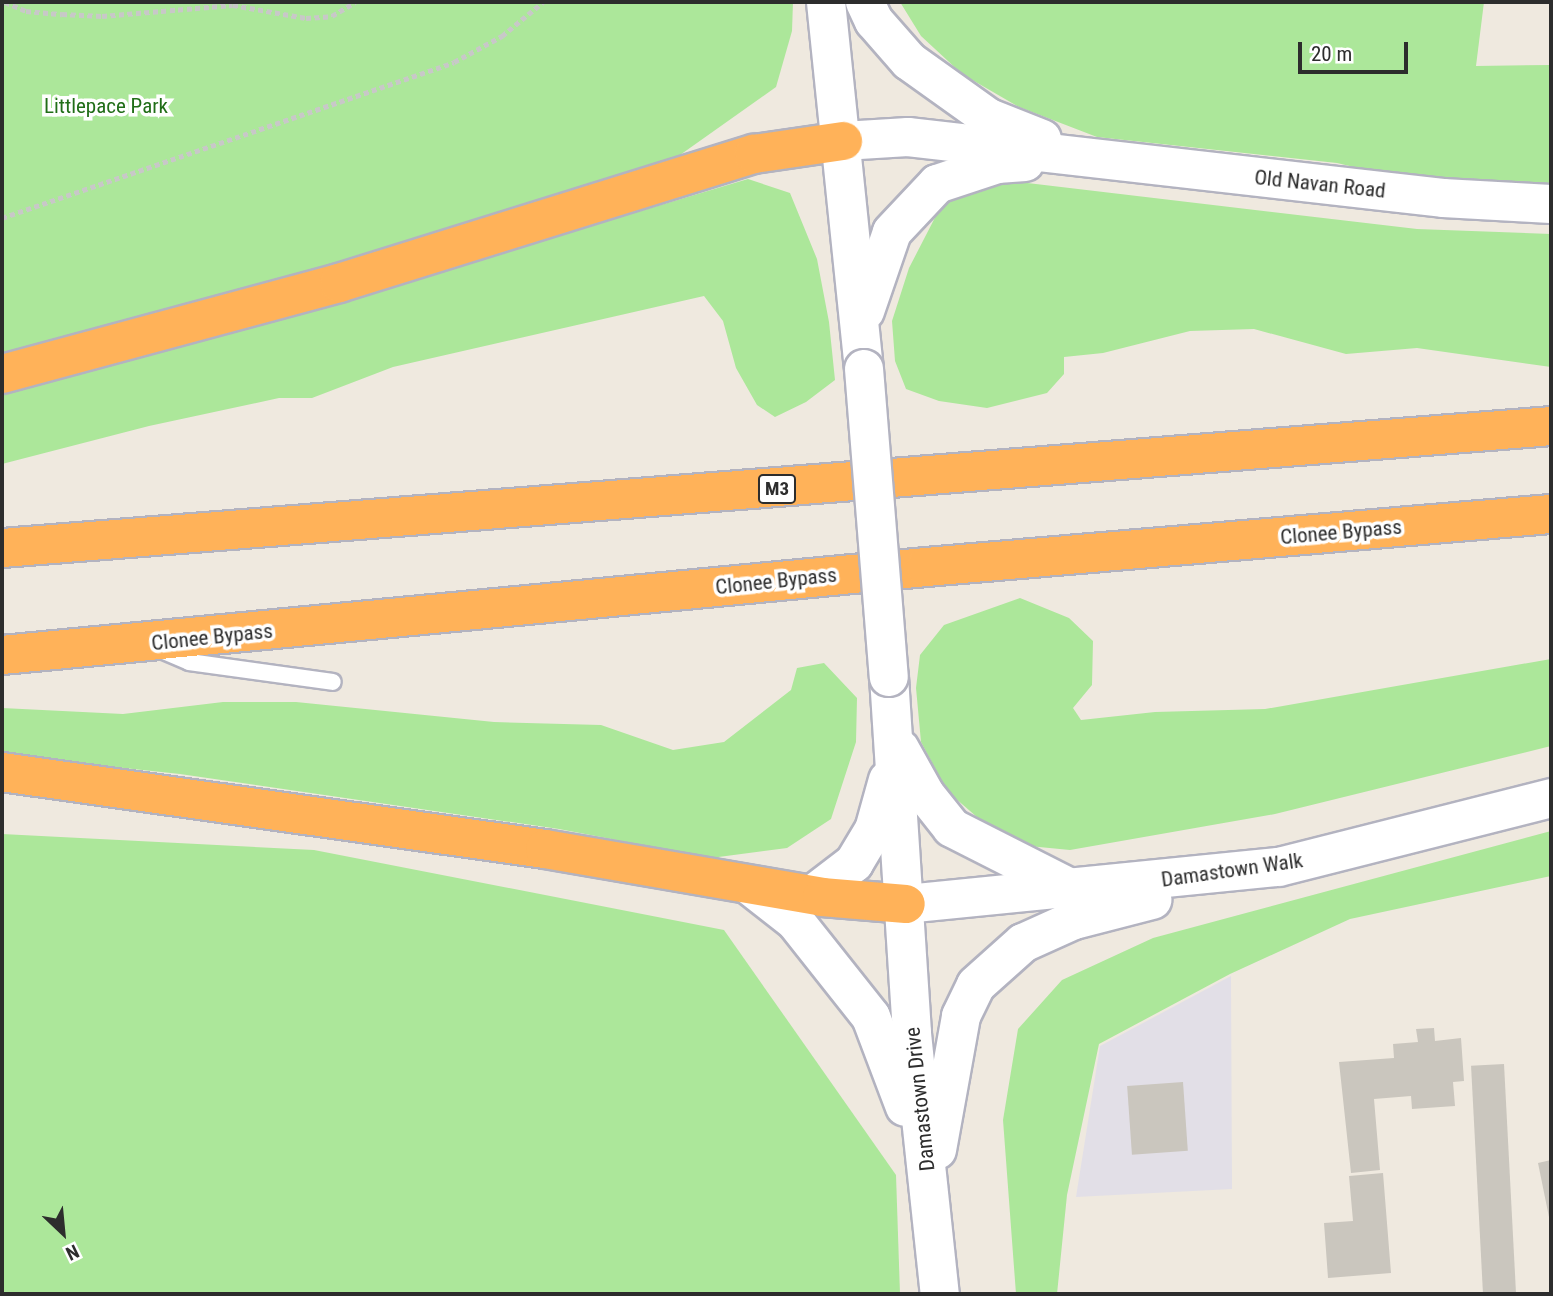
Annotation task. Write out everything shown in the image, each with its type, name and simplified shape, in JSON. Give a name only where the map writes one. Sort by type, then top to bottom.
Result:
[{"type":"highway","points":[[2,374],[339,283],[754,154],[843,141]]},
{"type":"highway","name":"M3","points":[[2,548],[1551,426]]},
{"type":"highway","name":"Clonee Bypass","points":[[2,655],[926,567],[1551,514]]},
{"type":"highway","points":[[2,772],[545,849],[812,895],[906,904]]},
{"type":"main road","name":"Damastown Drive","points":[[826,2],[861,324],[906,904],[912,1034],[940,1294]]},
{"type":"main road","name":"Old Navan Road","points":[[865,2],[874,20],[909,61],[989,118],[1090,158]]},
{"type":"main road","name":"Old Navan Road","points":[[843,141],[908,137],[1443,198],[1551,204]]},
{"type":"main road","points":[[861,324],[892,232],[937,184],[997,164],[1090,158]]},
{"type":"main road","points":[[894,744],[925,794],[952,828],[1072,890]]},
{"type":"main road","points":[[812,895],[854,863],[874,830],[894,744]]},
{"type":"main road","name":"Damastown Walk","points":[[906,904],[1072,890],[1279,867],[1551,797]]},
{"type":"main road","points":[[929,1193],[961,1016],[975,985],[1001,958],[1023,943],[1074,920],[1279,867]]},
{"type":"main road","points":[[749,885],[794,920],[871,1017],[897,1080],[929,1193]]},
{"type":"lane","points":[[145,643],[189,662],[333,682]]},
{"type":"path","points":[[5,2],[26,11],[103,16],[233,5],[306,18],[332,16],[355,2]]},
{"type":"path","points":[[2,218],[454,62],[502,36],[543,2]]},
{"type":"shaded area","points":[[1231,976],[1232,1189],[1076,1197],[1100,1046]]},
{"type":"green space","name":"Littlepace Park","points":[[2,2],[793,2],[792,31],[776,87],[680,155],[405,244],[2,353]]},
{"type":"green space","points":[[900,2],[1484,2],[1476,66],[1551,65],[1551,185],[1379,173],[1337,163],[1097,137],[1019,107],[962,74],[921,36]]},
{"type":"green space","points":[[748,179],[790,193],[817,259],[829,322],[835,380],[806,402],[775,417],[757,405],[736,368],[723,321],[704,296],[393,367],[312,398],[279,398],[149,426],[2,464],[2,393],[275,320]]},
{"type":"green space","points":[[1019,182],[1417,229],[1551,234],[1551,367],[1417,348],[1346,354],[1254,329],[1190,331],[1103,353],[1064,357],[1064,374],[1047,393],[987,408],[939,401],[906,389],[895,361],[892,321],[909,268],[941,206],[979,186]]},
{"type":"green space","points":[[1020,598],[1069,618],[1093,641],[1092,685],[1073,708],[1081,720],[1155,712],[1265,709],[1551,659],[1551,746],[1275,814],[1070,850],[1008,844],[947,791],[921,742],[916,688],[920,655],[944,625]]},
{"type":"green space","points":[[824,663],[857,698],[856,742],[831,819],[787,848],[711,858],[559,829],[180,774],[2,755],[2,708],[123,714],[223,702],[296,702],[494,722],[601,725],[673,750],[724,742],[791,690],[797,668]]},
{"type":"green space","points":[[1551,831],[1551,876],[1350,919],[1230,974],[1099,1044],[1067,1195],[1057,1294],[1016,1294],[1003,1120],[1018,1029],[1062,980],[1153,938]]},
{"type":"green space","points":[[2,834],[314,850],[724,930],[896,1175],[900,1294],[2,1294]]},
{"type":"building","points":[[1434,1028],[1435,1041],[1461,1038],[1464,1081],[1453,1082],[1455,1106],[1412,1109],[1411,1096],[1374,1099],[1380,1170],[1351,1173],[1339,1062],[1394,1058],[1393,1044],[1418,1042],[1416,1029]]},
{"type":"building","points":[[1504,1064],[1516,1294],[1483,1294],[1471,1066]]},
{"type":"building","points":[[1183,1082],[1188,1151],[1132,1155],[1127,1086]]},
{"type":"building","points":[[1551,1160],[1551,1222],[1550,1222],[1538,1163]]},
{"type":"building","points":[[1383,1173],[1391,1273],[1328,1278],[1324,1223],[1353,1221],[1349,1176]]}]
